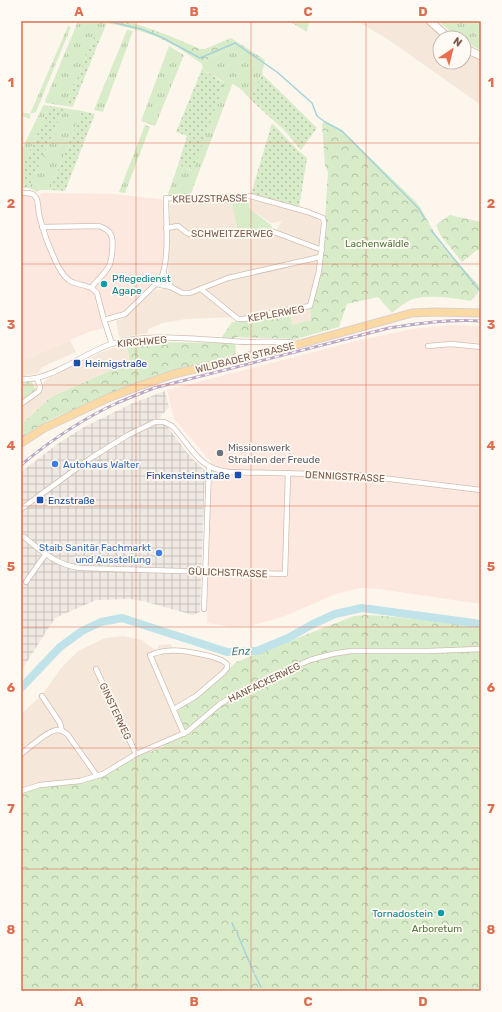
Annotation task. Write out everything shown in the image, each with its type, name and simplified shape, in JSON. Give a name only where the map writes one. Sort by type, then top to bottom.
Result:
[{"type":"main road","points":[[430,21],[440,30]]},
{"type":"main road","name":"WILDBADER STRASSE","points":[[21,443],[50,425],[139,386],[174,374],[300,344],[412,313],[481,313]]},
{"type":"street","points":[[21,193],[35,195],[42,227],[62,274],[74,283],[92,288],[97,294],[112,344]]},
{"type":"street","name":"KREUZSTRASSE","points":[[166,228],[166,198],[184,199],[250,196],[308,212],[322,218],[324,223],[322,250]]},
{"type":"street","points":[[42,227],[99,226],[108,231],[112,236],[110,264],[92,288]]},
{"type":"street","name":"SCHWEITZERWEG","points":[[166,228],[178,226],[187,233],[192,234],[251,235],[274,232],[322,250]]},
{"type":"street","points":[[166,228],[164,274],[171,287],[176,291],[186,293],[201,289],[228,278],[320,257],[322,250]]},
{"type":"street","name":"KEPLERWEG","points":[[201,289],[238,319],[310,306],[319,270],[320,257]]},
{"type":"street","points":[[104,320],[125,314],[156,284],[164,274]]},
{"type":"street","points":[[156,284],[171,287]]},
{"type":"street","name":"KIRCHWEG","points":[[21,380],[37,378],[49,374],[112,344],[129,340],[149,338],[196,338],[300,344]]},
{"type":"street","points":[[270,342],[276,349]]},
{"type":"street","points":[[428,346],[451,344],[481,347]]},
{"type":"street","points":[[21,404],[39,391],[40,387],[37,378]]},
{"type":"street","points":[[21,510],[102,451],[128,435],[155,422],[164,422],[172,426],[194,454],[209,467],[204,609]]},
{"type":"street","name":"DENNIGSTRASSE","points":[[209,467],[229,472],[357,475],[481,490]]},
{"type":"street","name":"GÜLICHSTRASSE","points":[[45,555],[70,567],[80,568],[285,574],[288,473]]},
{"type":"street","points":[[22,536],[45,555],[26,582]]},
{"type":"street","name":"HANFACKERWEG","points":[[21,791],[40,785],[80,781],[103,774],[136,754],[184,734],[220,704],[235,695],[281,672],[322,656],[351,651],[481,649]]},
{"type":"street","points":[[174,709],[196,696],[224,672],[227,668],[227,664],[221,660],[188,651],[166,651],[152,654],[174,709],[184,734]]},
{"type":"street","name":"GINSTERWEG","points":[[96,669],[136,754]]},
{"type":"street","points":[[42,696],[60,723],[62,731]]},
{"type":"street","points":[[21,754],[50,732],[57,730],[62,731],[68,735],[97,776]]},
{"type":"shaded area","points":[[357,21],[425,21],[436,30],[432,30],[432,70],[472,70],[472,54],[481,58],[481,105],[389,40]]},
{"type":"shaded area","points":[[43,193],[113,194],[161,199],[164,201],[164,267],[161,274],[123,311],[100,319],[103,328],[89,332],[28,358],[28,360],[21,355],[21,195],[28,195],[33,198]]},
{"type":"shaded area","points":[[231,199],[239,236],[274,233],[282,221],[271,223],[250,209],[249,200],[260,201],[316,217],[321,223],[318,269],[309,305],[311,320],[292,325],[289,308],[240,318],[186,319],[163,323],[148,329],[148,333],[124,337],[130,362],[51,397],[22,425],[21,407],[43,389],[43,383],[47,379],[102,352],[121,346],[116,321],[124,318],[155,290],[165,289],[170,291],[174,286],[169,279],[168,273],[170,205],[174,203]]},
{"type":"shaded area","points":[[449,325],[481,326],[481,604],[379,589],[360,588],[336,594],[285,616],[251,626],[232,627],[207,623],[211,462],[174,419],[167,390],[356,341],[412,329]]},
{"type":"shaded area","points":[[70,340],[76,352],[42,367],[38,373],[21,377],[21,355],[28,360],[28,358]]},
{"type":"shaded area","points":[[165,391],[169,407],[160,417],[189,455],[205,471],[200,612],[193,615],[143,601],[130,599],[96,600],[55,618],[21,671],[21,472],[56,445],[84,427],[133,403]]},
{"type":"shaded area","points":[[123,636],[142,640],[155,650],[158,650],[159,645],[171,644],[172,648],[194,650],[223,658],[227,661],[229,666],[174,713],[181,731],[146,748],[103,772],[79,779],[35,784],[21,788],[21,714],[43,694],[61,668],[78,651],[105,638]]},
{"type":"green space","points":[[78,21],[96,21],[106,23],[106,25],[100,39],[94,37],[67,104],[73,107],[46,103],[45,101]]},
{"type":"green space","points":[[96,21],[128,21],[170,36],[200,49],[205,49],[231,38],[239,43],[201,63],[177,47],[158,37],[127,27]]},
{"type":"green space","points":[[289,21],[309,21],[307,32]]},
{"type":"green space","points":[[438,21],[481,21],[481,50],[472,46],[472,30],[449,30]]},
{"type":"green space","points":[[68,26],[71,27],[36,112],[30,114]]},
{"type":"green space","points":[[127,30],[133,31],[103,112],[94,110]]},
{"type":"green space","points":[[94,37],[100,39],[73,106],[67,104]]},
{"type":"green space","points":[[239,43],[265,60],[262,74],[250,99],[242,90],[233,84],[232,85],[190,196],[169,197],[168,194],[178,165],[192,171],[224,82],[202,69],[203,67],[201,63]]},
{"type":"green space","points":[[169,46],[184,55],[155,126],[141,121]]},
{"type":"green space","points":[[202,69],[224,83],[193,171],[178,165],[187,136],[176,132]]},
{"type":"green space","points":[[262,74],[317,128],[301,150],[285,131],[250,99]]},
{"type":"green space","points":[[44,105],[50,106],[21,170],[21,151]]},
{"type":"green space","points":[[50,106],[64,108],[29,188],[21,188],[21,170]]},
{"type":"green space","points":[[64,108],[82,111],[50,190],[40,190],[37,192],[29,188]]},
{"type":"green space","points":[[82,111],[95,114],[65,191],[50,190]]},
{"type":"green space","points":[[21,112],[30,114],[30,119],[21,116]]},
{"type":"green space","name":"Lachenwäldle","points":[[325,121],[347,135],[416,202],[440,243],[480,287],[474,298],[470,301],[441,297],[413,299],[392,313],[378,297],[347,304],[339,327],[296,339],[235,337],[236,354],[160,374],[125,387],[49,420],[21,438],[21,425],[51,397],[130,362],[127,347],[149,342],[218,343],[232,322],[290,311],[292,325],[311,320],[310,310],[322,263],[328,172],[325,166],[322,124]]},
{"type":"green space","points":[[272,123],[293,146],[307,158],[299,208],[251,194]]},
{"type":"green space","points":[[145,125],[150,127],[125,193],[119,192]]},
{"type":"green space","points":[[231,199],[248,200],[250,209],[271,225],[273,229],[253,233],[238,233]]},
{"type":"green space","points":[[450,215],[481,222],[481,252],[477,250],[462,262],[441,236],[436,225]]},
{"type":"green space","points":[[31,381],[36,389],[21,401],[21,384]]},
{"type":"green space","name":"Arboretum","points":[[366,615],[481,626],[481,991],[21,991],[21,794],[34,788],[97,779],[149,750],[150,752],[163,747],[163,744],[184,734],[183,724],[177,711],[180,707],[227,671],[236,662],[354,616]]},
{"type":"waterway","points":[[107,21],[141,29],[161,37],[200,58],[235,43],[277,72],[312,103],[317,116],[342,131],[419,209],[425,219]]},
{"type":"waterway","points":[[431,230],[479,290]]},
{"type":"waterway","name":"Enz","points":[[21,688],[60,647],[82,631],[101,622],[122,618],[227,652],[257,651],[288,638],[335,614],[362,608],[481,624]]},
{"type":"waterway","points":[[232,923],[235,930]]},
{"type":"waterway","points":[[237,933],[254,973]]},
{"type":"waterway","points":[[255,975],[261,987]]},
{"type":"railway","points":[[21,465],[43,447],[91,416],[117,403],[154,388],[389,328],[435,322],[481,321]]},
{"type":"place","name":"Pflegedienst Agape","points":[[104,284]]},
{"type":"place","name":"Heimigstraße","points":[[77,363]]},
{"type":"place","name":"Missionswerk Strahlen der Freude","points":[[220,453]]},
{"type":"place","name":"Autohaus Walter","points":[[55,464]]},
{"type":"place","name":"Finkensteinstraße","points":[[238,475]]},
{"type":"place","name":"Enzstraße","points":[[40,500]]},
{"type":"place","name":"Staib Sanitär Fachmarkt und Ausstellung","points":[[159,553]]},
{"type":"place","name":"Tornadostein","points":[[441,913]]}]
